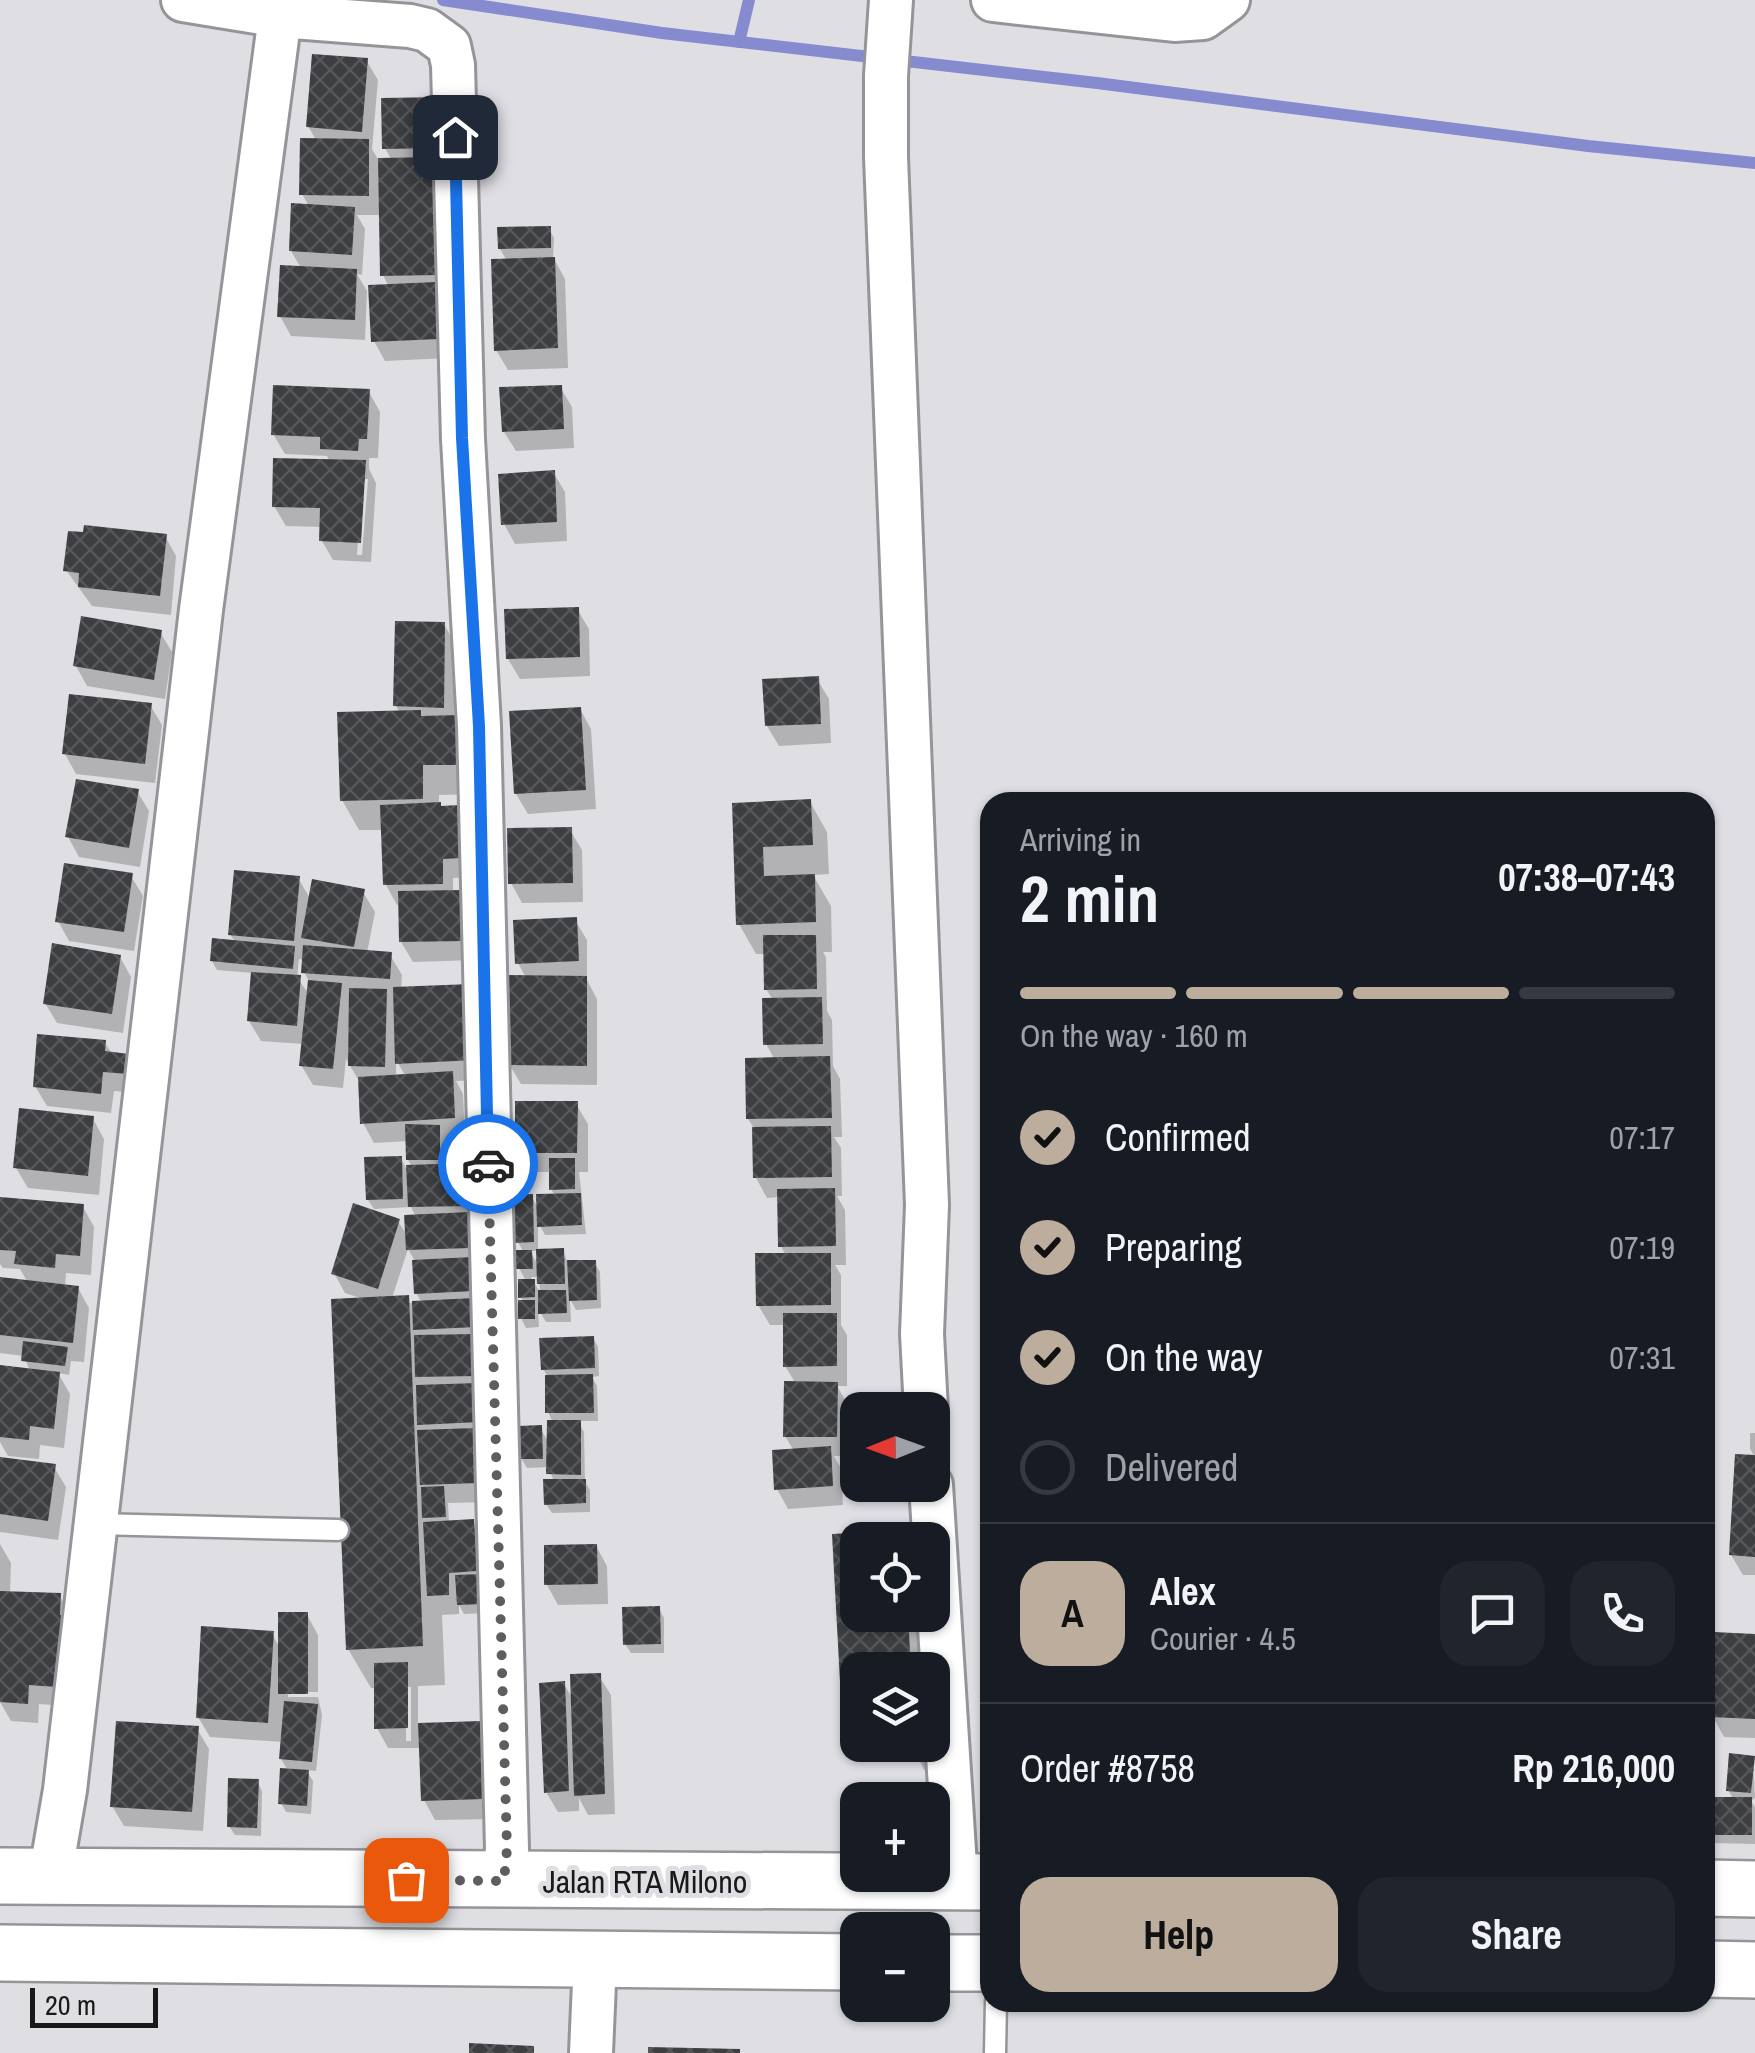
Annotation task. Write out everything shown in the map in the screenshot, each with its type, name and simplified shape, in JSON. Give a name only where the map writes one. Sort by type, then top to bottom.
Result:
[{"type":"highway","name":"Jalan RTA Milono","points":[[25,1877],[973,1882]]},
{"type":"highway","points":[[720,1882],[721,1960]]},
{"type":"highway","points":[[1715,1888],[1755,1889]]},
{"type":"highway","points":[[0,1953],[840,1962]]},
{"type":"highway","points":[[950,1963],[980,1964]]},
{"type":"highway","points":[[1715,1969],[1755,1970]]},
{"type":"street","points":[[183,0],[280,16],[427,30],[449,46],[453,65],[462,438],[479,726],[507,1849],[504,1881]]},
{"type":"street","points":[[994,0],[1174,20],[1203,18],[1228,0]]},
{"type":"street","points":[[890,9],[886,157],[926,1205],[922,1334],[925,1392]]},
{"type":"street","points":[[25,1877],[66,1790],[201,610],[280,16]]},
{"type":"street","points":[[932,1502],[973,1882]]},
{"type":"street","points":[[591,2053],[595,1959]]},
{"type":"lane","points":[[96,1524],[338,1530]]},
{"type":"lane","points":[[995,2053],[996,2012]]},
{"type":"building","points":[[312,54],[368,58],[362,132],[306,127]]},
{"type":"building","points":[[442,97],[443,148],[382,149],[381,98]]},
{"type":"building","points":[[300,138],[369,139],[369,196],[299,195]]},
{"type":"building","points":[[436,157],[438,275],[380,276],[378,158]]},
{"type":"building","points":[[291,203],[355,207],[352,255],[289,251]]},
{"type":"building","points":[[551,226],[551,248],[498,249],[497,227]]},
{"type":"building","points":[[555,257],[558,348],[494,351],[491,259]]},
{"type":"building","points":[[280,265],[357,269],[355,320],[277,317]]},
{"type":"building","points":[[436,282],[438,339],[371,342],[368,285]]},
{"type":"building","points":[[273,385],[370,389],[367,439],[359,439],[358,451],[320,449],[320,437],[271,435]]},
{"type":"building","points":[[562,385],[564,429],[502,432],[499,387]]},
{"type":"building","points":[[273,458],[366,460],[361,543],[319,541],[320,508],[272,507]]},
{"type":"building","points":[[555,470],[557,522],[501,525],[498,474]]},
{"type":"building","points":[[84,525],[167,534],[160,596],[78,587],[79,573],[63,571],[68,531],[83,532]]},
{"type":"building","points":[[579,607],[580,657],[506,659],[504,609]]},
{"type":"building","points":[[81,616],[162,630],[154,680],[73,666]]},
{"type":"building","points":[[395,621],[445,622],[444,708],[393,706]]},
{"type":"building","points":[[819,676],[821,724],[765,726],[762,679]]},
{"type":"building","points":[[69,694],[152,703],[145,764],[62,754]]},
{"type":"building","points":[[581,707],[586,790],[514,794],[509,711]]},
{"type":"building","points":[[421,710],[421,716],[460,715],[461,765],[423,765],[423,799],[340,801],[337,712]]},
{"type":"building","points":[[76,779],[139,789],[129,848],[65,837]]},
{"type":"building","points":[[811,799],[813,845],[763,847],[764,876],[815,874],[816,922],[736,925],[732,803]]},
{"type":"building","points":[[441,802],[441,806],[460,805],[461,858],[443,859],[443,884],[383,885],[380,805]]},
{"type":"building","points":[[572,827],[573,883],[508,884],[507,828]]},
{"type":"building","points":[[64,863],[133,873],[124,932],[55,922]]},
{"type":"building","points":[[234,870],[300,876],[294,941],[228,935]]},
{"type":"building","points":[[312,879],[365,889],[354,947],[301,938]]},
{"type":"building","points":[[464,890],[465,941],[399,942],[398,891]]},
{"type":"building","points":[[577,917],[579,961],[515,964],[513,920]]},
{"type":"building","points":[[763,935],[816,935],[817,989],[764,990]]},
{"type":"building","points":[[212,938],[295,946],[293,969],[210,961]]},
{"type":"building","points":[[52,943],[121,955],[112,1014],[43,1004]]},
{"type":"building","points":[[303,945],[392,952],[390,979],[301,973]]},
{"type":"building","points":[[251,972],[301,975],[297,1026],[247,1021]]},
{"type":"building","points":[[508,975],[587,976],[587,1066],[507,1065]]},
{"type":"building","points":[[308,980],[342,983],[333,1069],[299,1066]]},
{"type":"building","points":[[471,984],[475,1060],[395,1064],[393,987]]},
{"type":"building","points":[[349,988],[387,989],[385,1067],[348,1066]]},
{"type":"building","points":[[822,997],[823,1044],[763,1045],[762,998]]},
{"type":"building","points":[[37,1034],[106,1040],[105,1051],[129,1054],[128,1074],[103,1072],[101,1094],[33,1087]]},
{"type":"building","points":[[830,1056],[832,1118],[746,1119],[745,1058]]},
{"type":"building","points":[[453,1071],[455,1118],[360,1124],[358,1077]]},
{"type":"building","points":[[515,1101],[578,1101],[577,1153],[515,1153]]},
{"type":"building","points":[[19,1108],[94,1116],[88,1176],[13,1168]]},
{"type":"building","points":[[405,1124],[440,1125],[440,1160],[406,1160]]},
{"type":"building","points":[[831,1126],[832,1177],[753,1178],[752,1127]]},
{"type":"building","points":[[402,1156],[403,1199],[366,1200],[364,1157]]},
{"type":"building","points":[[549,1158],[575,1158],[575,1189],[549,1190]]},
{"type":"building","points":[[470,1163],[471,1206],[408,1207],[406,1165]]},
{"type":"building","points":[[835,1188],[836,1246],[778,1247],[777,1189]]},
{"type":"building","points":[[581,1193],[582,1225],[537,1227],[536,1194]]},
{"type":"building","points":[[533,1194],[534,1242],[515,1243],[515,1195]]},
{"type":"building","points":[[0,1197],[84,1204],[80,1256],[56,1254],[55,1268],[14,1264],[16,1251],[0,1250]]},
{"type":"building","points":[[353,1203],[400,1219],[378,1289],[331,1274]]},
{"type":"building","points":[[470,1212],[471,1248],[406,1250],[404,1215]]},
{"type":"building","points":[[564,1248],[565,1284],[537,1284],[536,1249]]},
{"type":"building","points":[[516,1250],[532,1250],[533,1269],[516,1269]]},
{"type":"building","points":[[755,1253],[831,1253],[831,1305],[756,1306]]},
{"type":"building","points":[[472,1257],[474,1291],[414,1294],[412,1260]]},
{"type":"building","points":[[567,1260],[596,1260],[597,1300],[569,1301]]},
{"type":"building","points":[[0,1277],[79,1286],[73,1343],[0,1335]]},
{"type":"building","points":[[518,1279],[535,1279],[535,1297],[518,1298]]},
{"type":"building","points":[[538,1290],[566,1290],[567,1313],[538,1314]]},
{"type":"building","points":[[409,1295],[423,1646],[346,1650],[331,1299]]},
{"type":"building","points":[[475,1298],[476,1327],[413,1330],[412,1301]]},
{"type":"building","points":[[518,1300],[535,1300],[535,1319],[518,1319]]},
{"type":"building","points":[[783,1313],[837,1313],[837,1366],[783,1367]]},
{"type":"building","points":[[476,1334],[477,1376],[415,1377],[414,1335]]},
{"type":"building","points":[[594,1336],[595,1368],[541,1370],[539,1338]]},
{"type":"building","points":[[23,1341],[68,1347],[65,1366],[21,1361]]},
{"type":"building","points":[[0,1365],[60,1372],[54,1429],[30,1426],[29,1440],[0,1437]]},
{"type":"building","points":[[593,1374],[594,1413],[545,1413],[545,1375]]},
{"type":"building","points":[[784,1381],[838,1382],[837,1437],[783,1437]]},
{"type":"building","points":[[478,1383],[480,1422],[417,1425],[416,1385]]},
{"type":"building","points":[[547,1420],[581,1420],[581,1475],[546,1474]]},
{"type":"building","points":[[542,1425],[543,1459],[519,1459],[518,1426]]},
{"type":"building","points":[[476,1428],[478,1483],[420,1485],[417,1430]]},
{"type":"building","points":[[831,1446],[833,1486],[774,1490],[772,1450]]},
{"type":"building","points":[[1735,1454],[1755,1455],[1755,1557],[1729,1555]]},
{"type":"building","points":[[0,1457],[56,1464],[48,1521],[0,1514]]},
{"type":"building","points":[[543,1479],[586,1479],[586,1503],[544,1505]]},
{"type":"building","points":[[444,1486],[446,1517],[422,1518],[421,1487]]},
{"type":"building","points":[[474,1519],[477,1571],[449,1573],[449,1595],[427,1596],[423,1522]]},
{"type":"building","points":[[832,1534],[840,1534],[840,1632],[909,1632],[910,1652],[840,1652],[840,1682]]},
{"type":"building","points":[[597,1544],[598,1584],[544,1585],[544,1545]]},
{"type":"building","points":[[482,1574],[484,1604],[457,1605],[455,1575]]},
{"type":"building","points":[[0,1591],[61,1593],[60,1615],[73,1616],[72,1662],[58,1662],[57,1687],[29,1685],[28,1704],[0,1702]]},
{"type":"building","points":[[660,1606],[661,1644],[623,1645],[622,1607]]},
{"type":"building","points":[[278,1612],[308,1612],[308,1694],[278,1694]]},
{"type":"building","points":[[201,1626],[274,1631],[268,1723],[196,1718]]},
{"type":"building","points":[[1715,1632],[1755,1634],[1755,1719],[1715,1717]]},
{"type":"building","points":[[408,1662],[408,1728],[374,1729],[374,1663]]},
{"type":"building","points":[[601,1673],[605,1794],[574,1796],[570,1674]]},
{"type":"building","points":[[565,1681],[569,1791],[544,1793],[539,1683]]},
{"type":"building","points":[[284,1701],[318,1704],[312,1762],[279,1759]]},
{"type":"building","points":[[116,1721],[199,1726],[192,1812],[110,1807]]},
{"type":"building","points":[[481,1721],[484,1799],[421,1801],[418,1723]]},
{"type":"building","points":[[1729,1753],[1755,1756],[1751,1793],[1726,1791]]},
{"type":"building","points":[[280,1768],[309,1770],[307,1806],[278,1804]]},
{"type":"building","points":[[228,1778],[259,1779],[257,1828],[227,1827]]},
{"type":"building","points":[[1715,1797],[1752,1797],[1752,1835],[1715,1835]]},
{"type":"building","points":[[469,2043],[534,2046],[534,2053],[469,2053]]},
{"type":"building","points":[[648,2047],[740,2049],[740,2053],[648,2053]]},
{"type":"waterway","points":[[443,0],[662,33],[1755,163]]},
{"type":"waterway","points":[[739,42],[749,0]]},
{"type":"way so far","points":[[406,1880],[504,1881],[507,1849],[488,1164]]},
{"type":"route","points":[[455,137],[462,438],[479,726],[488,1164]]}]
